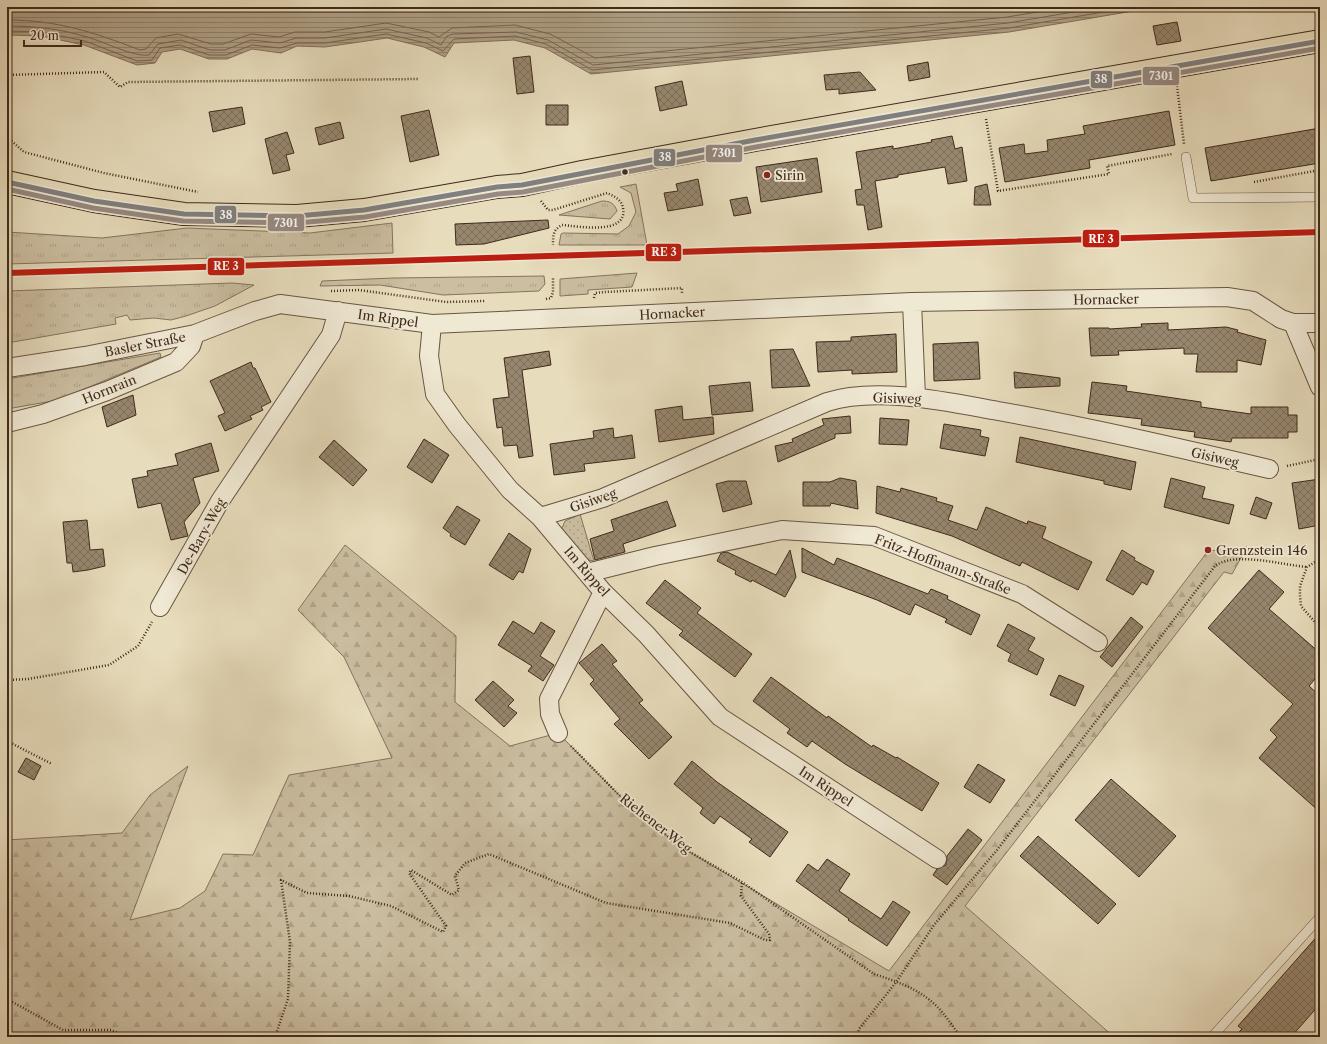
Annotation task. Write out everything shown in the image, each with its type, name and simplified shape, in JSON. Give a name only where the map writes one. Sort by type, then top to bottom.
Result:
[{"type":"main road","points":[[7,182],[94,202],[184,214],[297,216],[364,210],[550,180],[630,163],[1320,41]]},
{"type":"street","name":"Hornacker","points":[[432,324],[912,302],[1227,297],[1253,301],[1281,319],[1293,323],[1320,323]]},
{"type":"street","points":[[912,302],[916,397]]},
{"type":"street","name":"Im Rippel","points":[[280,304],[338,311],[374,318],[432,324],[429,356],[436,394],[457,425],[510,490],[540,517],[603,592],[646,634],[720,718],[937,859]]},
{"type":"street","name":"Basler Straße","points":[[7,368],[85,356],[195,334],[280,304]]},
{"type":"street","name":"De-Bary-Weg","points":[[160,607],[220,501],[331,335],[338,311]]},
{"type":"street","points":[[1293,323],[1320,387]]},
{"type":"street","name":"Hornrain","points":[[7,423],[44,414],[176,362],[191,346],[195,334]]},
{"type":"street","name":"Gisiweg","points":[[540,517],[602,498],[841,398],[916,397],[1085,427],[1269,469]]},
{"type":"street","name":"Fritz-Hoffmann-Straße","points":[[587,573],[662,555],[782,530],[874,536],[1022,594],[1098,642]]},
{"type":"street","points":[[558,733],[550,714],[548,699],[603,592]]},
{"type":"lane","points":[[1186,154],[1193,198],[1320,197]]},
{"type":"lane","points":[[1212,1037],[1320,917]]},
{"type":"path","points":[[983,100],[998,191],[1108,174],[1107,166],[1186,154],[1174,67]]},
{"type":"path","points":[[7,75],[104,72],[120,87],[128,82],[419,79]]},
{"type":"path","points":[[7,137],[24,152],[104,173],[206,194]]},
{"type":"path","points":[[1251,182],[1320,170]]},
{"type":"path","points":[[550,180],[553,197],[541,200],[548,210],[607,193],[614,196],[623,207],[623,214],[614,226],[606,228],[562,225],[556,228],[553,235],[553,245]]},
{"type":"path","points":[[543,300],[551,298],[554,292],[553,278]]},
{"type":"path","points":[[594,300],[595,293],[600,292],[682,288],[682,312]]},
{"type":"path","points":[[317,308],[321,292],[327,291],[359,290],[446,302],[491,301]]},
{"type":"path","points":[[1269,469],[1320,459]]},
{"type":"path","points":[[857,1037],[859,1029],[897,981],[934,926],[997,850],[1215,566],[1221,562],[1233,560],[1273,562],[1306,567],[1320,559]]},
{"type":"path","points":[[1306,567],[1300,586],[1302,606],[1320,628]]},
{"type":"path","points":[[7,680],[28,679],[109,665],[138,646],[160,607]]},
{"type":"path","name":"Riehener Weg","points":[[558,733],[619,795],[678,845],[742,882],[874,974],[897,981],[915,990],[934,1003],[961,1037]]},
{"type":"path","points":[[7,741],[52,764]]},
{"type":"path","points":[[275,1037],[288,999],[290,942],[281,880],[308,893],[349,896],[391,906],[443,932],[446,926],[409,873],[411,870],[452,895],[459,890],[455,876],[465,863],[489,854],[606,903],[730,923],[765,940],[770,940],[769,934],[741,896],[742,882]]},
{"type":"path","points":[[7,999],[63,1030],[111,1030],[127,1037]]},
{"type":"green space","points":[[636,184],[647,245],[559,245],[561,234],[563,233],[618,234],[629,226],[636,212],[631,193],[620,187]]},
{"type":"green space","points":[[602,201],[611,203],[616,208],[617,211],[610,219],[559,215]]},
{"type":"green space","points":[[392,223],[393,253],[7,264],[7,232],[102,238],[187,228],[310,233]]},
{"type":"green space","points":[[637,273],[632,287],[588,290],[588,294],[560,296],[560,279]]},
{"type":"green space","points":[[544,276],[545,284],[539,291],[443,295],[380,285],[320,286],[322,281],[393,278]]},
{"type":"green space","points":[[232,283],[254,285],[215,306],[171,320],[154,318],[130,320],[127,315],[115,318],[116,324],[7,343],[7,291]]},
{"type":"green space","points":[[160,353],[161,357],[58,400],[7,409],[7,379]]},
{"type":"green space","points":[[580,514],[594,561],[584,559],[563,534],[562,528],[565,521]]},
{"type":"green space","points":[[345,545],[456,636],[455,702],[510,746],[558,733],[619,795],[678,845],[889,971],[1208,551],[1247,547],[1232,574],[1224,572],[965,906],[1114,1037],[7,1037],[7,840],[122,833],[150,795],[188,766],[130,920],[180,908],[205,891],[223,854],[253,855],[289,775],[392,758],[344,657],[298,610]]},
{"type":"water","points":[[7,7],[1157,7],[1009,32],[591,74],[545,48],[514,40],[454,43],[445,57],[424,47],[387,38],[325,47],[297,46],[281,53],[252,49],[227,59],[209,59],[180,49],[162,52],[155,63],[137,65],[84,45],[41,36],[7,35]]},
{"type":"building","points":[[1177,22],[1181,41],[1157,45],[1153,26]]},
{"type":"building","points":[[530,56],[534,92],[517,94],[513,58]]},
{"type":"building","points":[[928,62],[930,77],[909,81],[907,66]]},
{"type":"building","points":[[860,72],[876,90],[839,94],[839,89],[826,90],[824,75]]},
{"type":"building","points":[[682,81],[687,105],[660,111],[655,87]]},
{"type":"building","points":[[546,105],[568,105],[568,125],[546,125]]},
{"type":"building","points":[[242,107],[245,124],[213,132],[209,112]]},
{"type":"building","points":[[429,110],[439,155],[410,162],[401,116]]},
{"type":"building","points":[[1169,111],[1175,145],[1089,160],[1090,168],[1005,182],[999,148],[1024,144],[1025,154],[1048,151],[1047,140],[1085,134],[1083,126]]},
{"type":"building","points":[[340,122],[344,138],[319,145],[315,128]]},
{"type":"building","points":[[1320,128],[1320,163],[1211,181],[1205,148]]},
{"type":"building","points":[[287,132],[294,153],[286,155],[290,170],[273,174],[265,139]]},
{"type":"building","points":[[952,136],[955,149],[962,147],[967,181],[948,184],[945,167],[898,175],[898,177],[875,181],[882,227],[868,230],[864,205],[857,205],[855,190],[862,189],[856,152],[893,146],[893,149],[932,142],[931,140]]},
{"type":"building","points":[[817,158],[822,192],[761,202],[756,167]]},
{"type":"building","points":[[698,179],[703,205],[668,211],[664,193],[678,191],[676,184]]},
{"type":"building","points":[[987,184],[991,205],[974,205],[975,187]]},
{"type":"building","points":[[747,197],[751,213],[734,216],[730,200]]},
{"type":"building","points":[[548,220],[549,228],[484,244],[456,245],[455,224]]},
{"type":"building","points":[[1168,323],[1168,330],[1226,327],[1238,330],[1237,332],[1266,340],[1261,365],[1237,360],[1237,372],[1196,372],[1198,354],[1184,354],[1184,348],[1118,351],[1119,355],[1091,356],[1089,328],[1109,329],[1142,327],[1141,324]]},
{"type":"building","points":[[896,334],[897,372],[852,374],[852,370],[818,372],[816,342],[851,341],[851,337]]},
{"type":"building","points":[[978,342],[980,379],[934,381],[933,344]]},
{"type":"building","points":[[793,349],[810,386],[772,388],[770,350]]},
{"type":"building","points":[[549,351],[551,365],[522,370],[533,456],[519,458],[517,445],[504,446],[502,427],[497,428],[493,399],[509,397],[504,358]]},
{"type":"building","points":[[251,362],[271,402],[261,407],[263,410],[250,416],[252,419],[225,431],[218,416],[225,413],[210,381]]},
{"type":"building","points":[[1014,372],[1060,378],[1060,386],[1015,388]]},
{"type":"building","points":[[750,382],[753,411],[712,415],[709,386]]},
{"type":"building","points":[[1092,382],[1127,386],[1126,391],[1201,402],[1201,407],[1251,414],[1251,407],[1288,407],[1288,415],[1297,415],[1297,432],[1288,432],[1288,438],[1232,438],[1231,442],[1194,437],[1195,432],[1141,425],[1142,419],[1088,413]]},
{"type":"building","points":[[133,395],[136,415],[107,427],[102,407]]},
{"type":"building","points":[[682,406],[683,420],[713,417],[714,434],[659,442],[655,410]]},
{"type":"building","points":[[850,416],[851,433],[835,434],[835,438],[778,462],[775,446],[793,442],[792,439],[824,425],[822,419]]},
{"type":"building","points":[[880,418],[909,420],[907,445],[879,444]]},
{"type":"building","points":[[944,424],[981,430],[980,436],[989,438],[985,456],[940,448]]},
{"type":"building","points":[[613,428],[614,438],[632,435],[635,458],[584,464],[585,471],[554,475],[550,444],[594,438],[593,431]]},
{"type":"building","points":[[1020,437],[1136,462],[1131,490],[1104,484],[1104,481],[1016,462]]},
{"type":"building","points":[[424,439],[449,455],[432,483],[407,467]]},
{"type":"building","points":[[334,440],[367,470],[353,486],[319,457]]},
{"type":"building","points":[[211,443],[219,471],[193,478],[200,503],[184,522],[188,536],[171,540],[161,503],[138,508],[132,479],[148,476],[147,471],[178,465],[175,454]]},
{"type":"building","points":[[840,478],[856,481],[858,509],[831,503],[830,506],[803,506],[803,482],[830,482]]},
{"type":"building","points":[[1171,478],[1205,487],[1202,498],[1234,505],[1229,524],[1164,507]]},
{"type":"building","points":[[1320,479],[1320,525],[1299,529],[1292,483]]},
{"type":"building","points":[[728,481],[746,481],[752,504],[723,512],[716,484]]},
{"type":"building","points":[[877,486],[900,492],[901,488],[937,498],[936,501],[953,506],[948,520],[977,530],[986,507],[1027,524],[1028,521],[1046,527],[1042,538],[1092,562],[1078,590],[1022,562],[1020,566],[952,536],[876,513]]},
{"type":"building","points":[[1256,497],[1272,503],[1266,519],[1250,514]]},
{"type":"building","points":[[667,501],[676,526],[623,544],[625,552],[595,560],[590,539],[614,531],[611,520]]},
{"type":"building","points":[[457,506],[480,520],[465,545],[450,536],[451,534],[443,528]]},
{"type":"building","points":[[87,520],[90,550],[103,549],[105,566],[73,572],[72,563],[67,563],[63,522]]},
{"type":"building","points":[[509,533],[531,549],[523,573],[519,571],[513,580],[489,565]]},
{"type":"building","points":[[802,548],[834,565],[837,558],[928,594],[931,589],[948,596],[947,599],[980,615],[971,635],[945,622],[947,619],[915,604],[910,615],[877,600],[802,572]]},
{"type":"building","points":[[790,550],[796,577],[785,597],[752,580],[751,582],[735,574],[736,571],[717,561],[721,553],[727,552],[776,575]]},
{"type":"building","points":[[1122,550],[1135,558],[1134,560],[1154,571],[1147,585],[1142,582],[1133,595],[1106,580]]},
{"type":"building","points":[[1259,570],[1284,592],[1269,609],[1320,653],[1320,673],[1309,686],[1320,696],[1320,812],[1259,758],[1277,737],[1270,730],[1293,704],[1208,628]]},
{"type":"building","points":[[665,580],[701,608],[697,613],[752,654],[735,677],[679,635],[683,631],[646,603]]},
{"type":"building","points":[[1131,617],[1143,627],[1112,667],[1100,657]]},
{"type":"building","points":[[513,621],[534,634],[541,622],[555,631],[540,656],[554,665],[543,681],[528,671],[532,666],[498,645]]},
{"type":"building","points":[[1008,624],[1035,638],[1028,650],[1044,659],[1037,675],[1008,661],[1011,654],[997,646]]},
{"type":"building","points":[[602,644],[617,661],[612,664],[643,700],[639,703],[672,737],[649,759],[614,724],[620,719],[590,684],[594,680],[579,663]]},
{"type":"building","points":[[1059,675],[1084,686],[1075,706],[1050,695]]},
{"type":"building","points":[[771,677],[827,718],[828,716],[872,747],[873,745],[896,758],[897,757],[939,783],[922,811],[845,764],[812,741],[807,747],[787,733],[790,729],[753,701]]},
{"type":"building","points":[[493,681],[514,700],[508,706],[517,713],[504,727],[475,700]]},
{"type":"building","points":[[26,758],[41,766],[34,780],[18,772]]},
{"type":"building","points":[[692,761],[717,782],[788,832],[770,857],[749,842],[752,839],[720,816],[714,824],[700,813],[703,808],[674,784]]},
{"type":"building","points":[[978,764],[1005,780],[990,803],[964,787]]},
{"type":"building","points":[[1111,779],[1176,836],[1139,877],[1075,820]]},
{"type":"building","points":[[968,829],[982,840],[947,885],[933,875],[937,869],[946,865],[947,856]]},
{"type":"building","points":[[1038,836],[1116,904],[1098,924],[1020,856]]},
{"type":"building","points":[[827,859],[850,874],[839,891],[881,919],[893,901],[910,912],[887,946],[848,920],[849,919],[796,881],[808,864],[818,871]]},
{"type":"building","points":[[1320,933],[1320,1004],[1291,1037],[1234,1037],[1242,1029],[1238,1026]]},
{"type":"transit line","name":"38","points":[[7,182],[94,201],[184,214],[297,216],[364,210],[497,187],[522,185],[755,140],[1320,41]]},
{"type":"transit line","name":"7301","points":[[7,189],[93,208],[183,221],[297,223],[365,217],[498,194],[523,192],[756,147],[1320,48]]},
{"type":"transit line","points":[[7,273],[1320,232]]},
{"type":"place","name":"Sirin","points":[[767,175]]},
{"type":"place","name":"Grenzstein 146","points":[[1208,550]]}]
